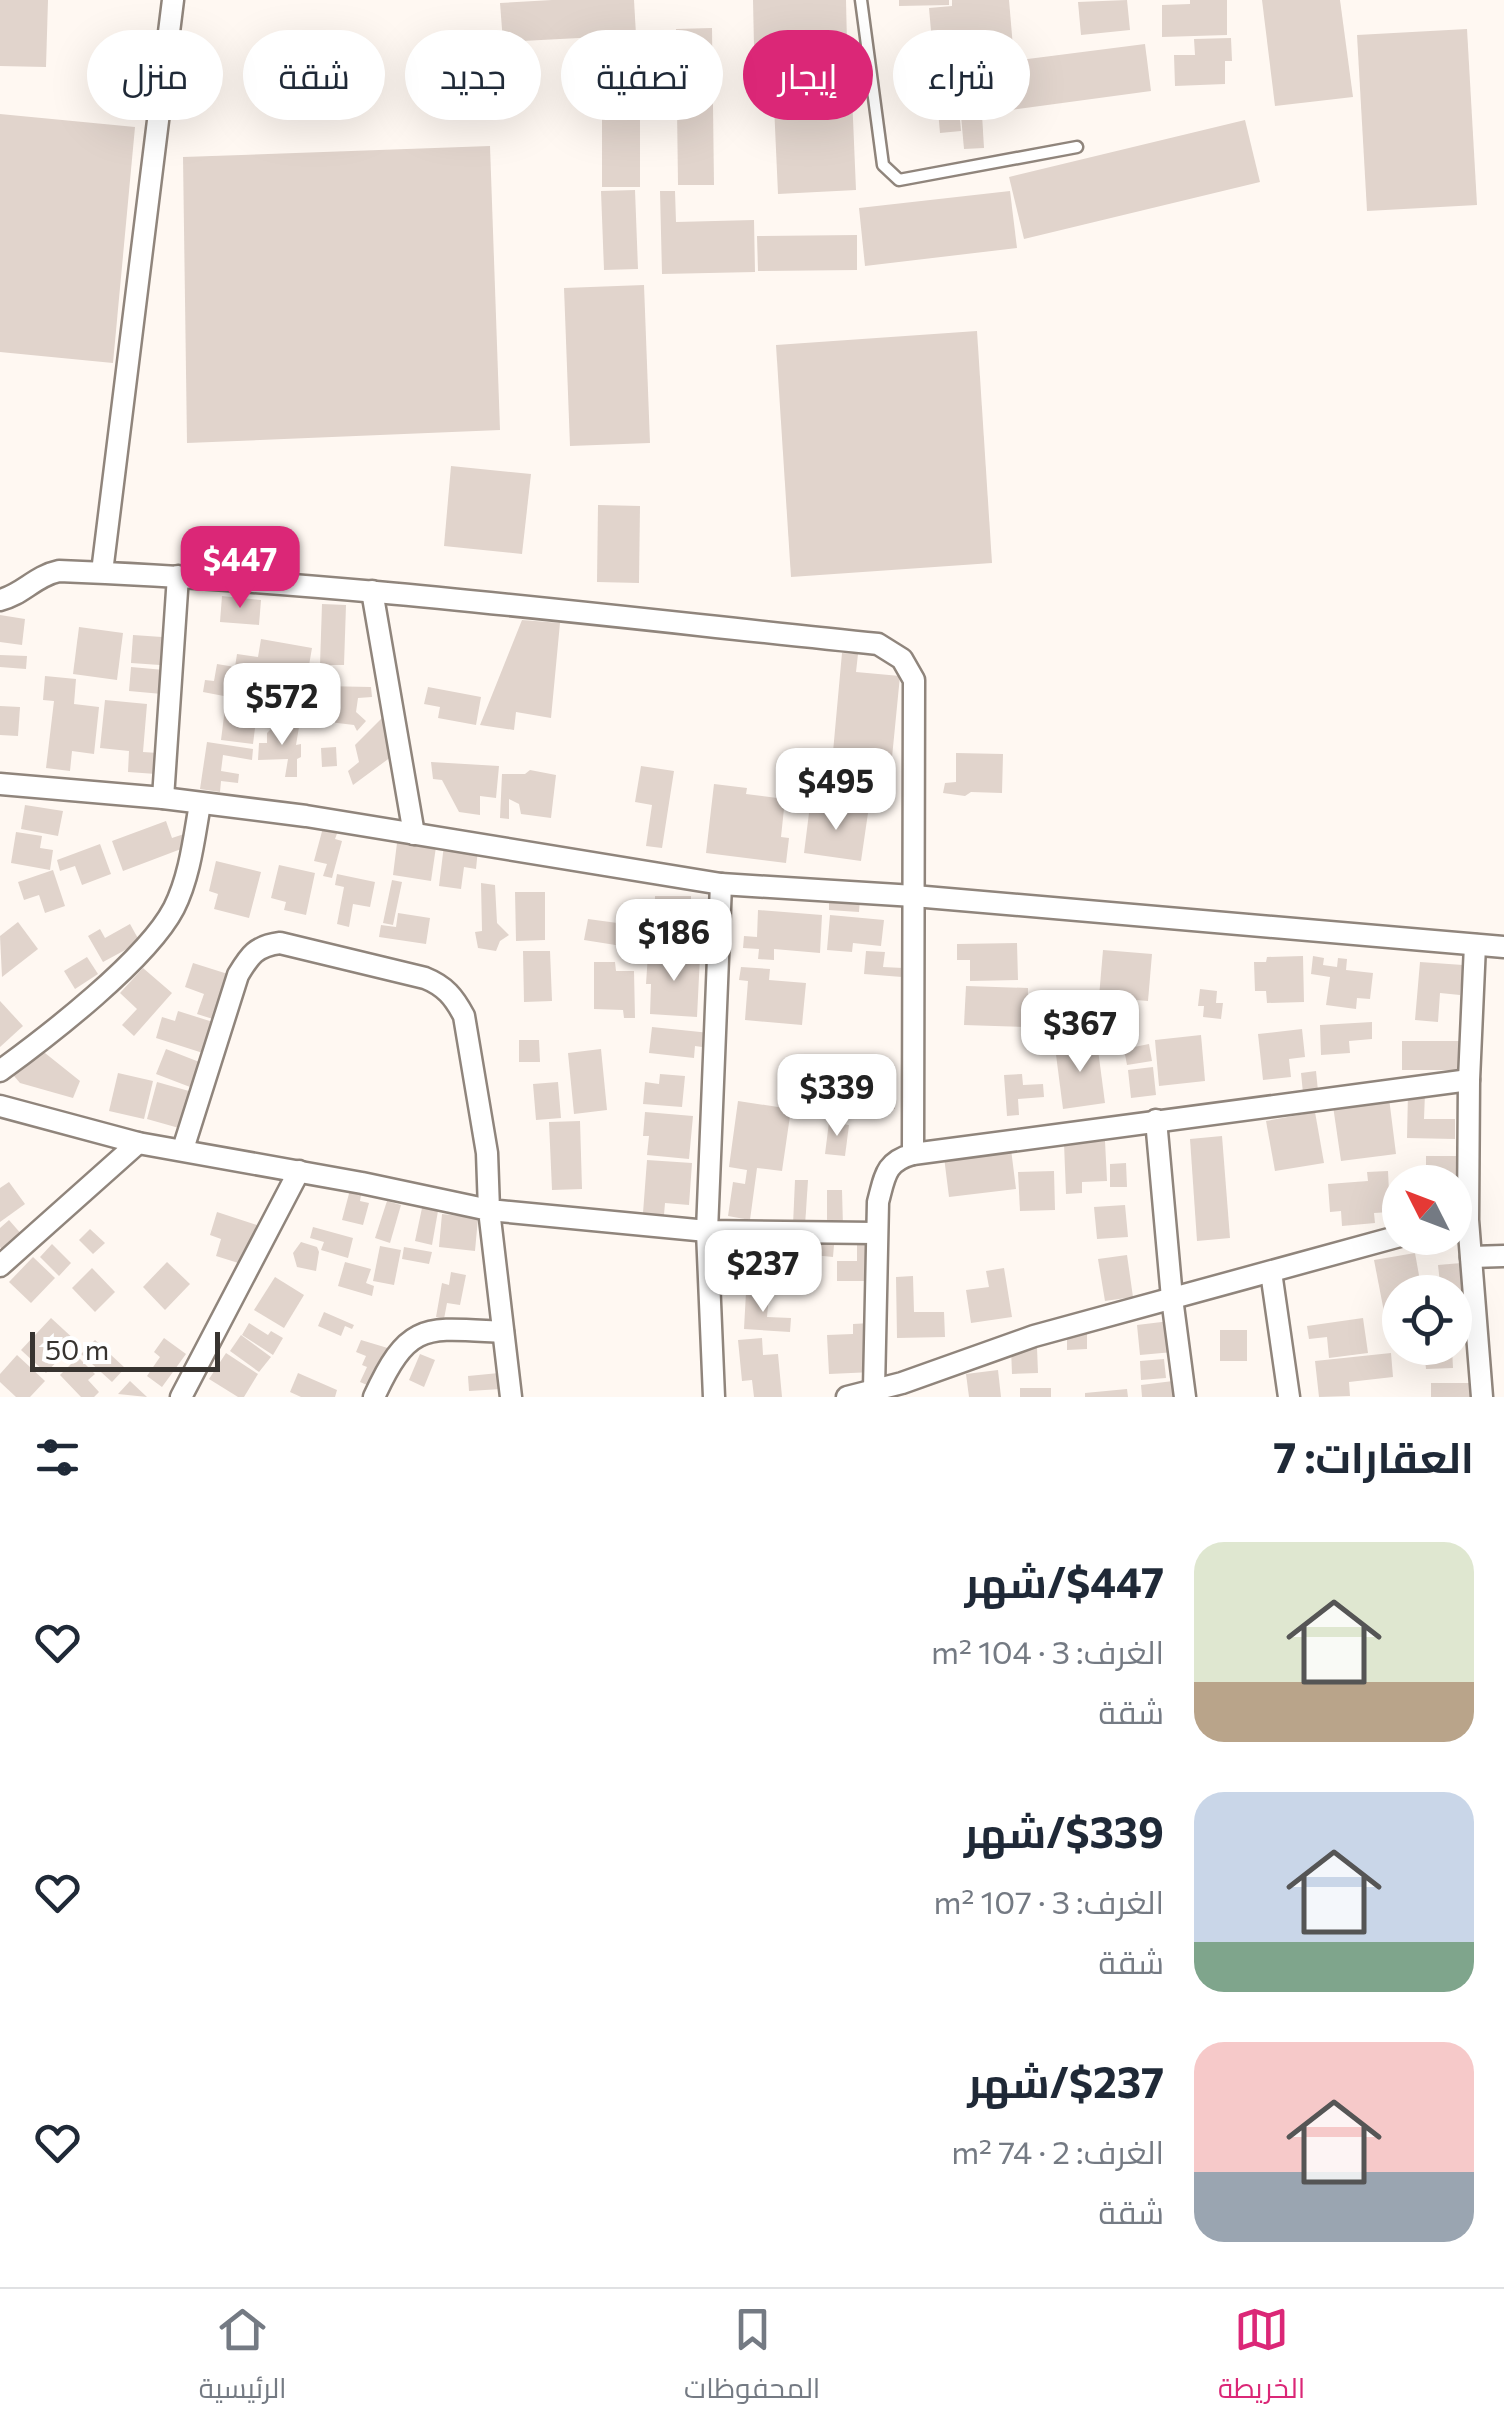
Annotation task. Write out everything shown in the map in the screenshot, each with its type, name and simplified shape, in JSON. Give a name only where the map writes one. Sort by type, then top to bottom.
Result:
[{"type":"street","points":[[102,572],[173,0]]},
{"type":"street","points":[[0,600],[15,595],[43,574],[58,571],[178,576],[878,644],[890,650],[902,659],[914,680],[913,1154]]},
{"type":"street","points":[[163,798],[178,576]]},
{"type":"street","points":[[372,592],[414,834]]},
{"type":"street","points":[[0,784],[163,798],[721,884],[914,896],[1504,947]]},
{"type":"street","points":[[0,1071],[91,998],[161,929],[181,891],[200,804]]},
{"type":"street","points":[[714,1397],[708,1231],[721,884]]},
{"type":"street","points":[[183,1149],[238,975],[261,945],[280,942],[442,985],[464,1016],[484,1130],[489,1210],[511,1397]]},
{"type":"street","points":[[1464,1165],[1475,945]]},
{"type":"street","points":[[874,1389],[876,1233],[886,1175],[896,1159],[1156,1120],[1469,1080]]},
{"type":"street","points":[[0,1106],[138,1143],[299,1170],[489,1210],[708,1231],[876,1233]]},
{"type":"street","points":[[1156,1120],[1185,1397]]},
{"type":"street","points":[[0,1266],[138,1143]]},
{"type":"street","points":[[181,1397],[299,1170]]},
{"type":"street","points":[[846,1397],[874,1389],[904,1390],[1034,1336],[1382,1241]]},
{"type":"street","points":[[1470,1255],[1482,1397]]},
{"type":"street","points":[[1471,1258],[1504,1256]]},
{"type":"street","points":[[1270,1272],[1288,1397]]},
{"type":"street","points":[[374,1397],[387,1368],[417,1334],[438,1329],[503,1332]]},
{"type":"lane","points":[[861,0],[884,165],[890,174],[900,180],[1077,146]]},
{"type":"building","points":[[0,0],[48,0],[46,67],[0,66]]},
{"type":"building","points":[[634,0],[636,30],[561,30],[561,39],[541,40],[541,30],[502,30],[500,3]]},
{"type":"building","points":[[753,0],[846,0],[847,30],[754,30]]},
{"type":"building","points":[[899,0],[949,0],[949,5],[899,6]]},
{"type":"building","points":[[952,0],[1009,0],[1012,30],[931,30],[929,8],[952,6]]},
{"type":"building","points":[[1127,0],[1130,30],[1081,35],[1078,2]]},
{"type":"building","points":[[1190,0],[1227,0],[1227,35],[1162,37],[1162,5],[1190,4]]},
{"type":"building","points":[[1262,0],[1340,0],[1353,97],[1275,106]]},
{"type":"building","points":[[1467,29],[1477,205],[1367,211],[1357,35]]},
{"type":"building","points":[[1231,38],[1232,61],[1225,61],[1225,84],[1175,86],[1174,55],[1195,55],[1194,39]]},
{"type":"building","points":[[1145,44],[1151,91],[1030,107],[1030,59]]},
{"type":"building","points":[[0,114],[135,127],[113,363],[0,352]]},
{"type":"building","points":[[602,120],[640,120],[640,187],[602,187]]},
{"type":"building","points":[[677,120],[713,120],[714,185],[678,185]]},
{"type":"building","points":[[775,120],[853,120],[856,190],[778,194]]},
{"type":"building","points":[[939,120],[960,120],[961,131],[940,133]]},
{"type":"building","points":[[961,120],[982,120],[984,148],[964,149]]},
{"type":"building","points":[[1245,120],[1260,182],[1024,239],[1009,177]]},
{"type":"building","points":[[490,146],[500,430],[187,443],[183,157]]},
{"type":"building","points":[[635,190],[638,269],[604,270],[601,191]]},
{"type":"building","points":[[660,191],[675,191],[676,222],[754,220],[755,272],[662,274]]},
{"type":"building","points":[[1010,191],[1017,248],[865,266],[859,208]]},
{"type":"building","points":[[857,235],[857,270],[758,271],[757,236]]},
{"type":"building","points":[[644,285],[650,443],[570,446],[564,288]]},
{"type":"building","points":[[977,331],[992,563],[791,577],[776,345]]},
{"type":"building","points":[[451,466],[531,474],[522,554],[444,546]]},
{"type":"building","points":[[598,505],[640,506],[639,583],[597,582]]},
{"type":"building","points":[[222,596],[261,600],[259,625],[220,622]]},
{"type":"building","points":[[322,604],[346,605],[344,665],[320,665]]},
{"type":"building","points":[[0,615],[25,619],[22,645],[0,642]]},
{"type":"building","points":[[522,620],[560,623],[551,718],[516,712],[514,730],[480,725]]},
{"type":"building","points":[[79,627],[123,633],[117,680],[73,674]]},
{"type":"building","points":[[133,635],[162,637],[160,665],[131,663]]},
{"type":"building","points":[[261,639],[312,648],[304,694],[261,687],[260,694],[230,689],[229,697],[203,692],[205,680],[214,681],[217,664],[235,667],[237,654],[258,657]]},
{"type":"building","points":[[842,653],[858,654],[856,672],[900,676],[890,778],[849,774],[848,787],[830,785]]},
{"type":"building","points":[[0,655],[27,656],[26,669],[0,667]]},
{"type":"building","points":[[131,667],[164,670],[162,694],[129,691]]},
{"type":"building","points":[[45,676],[76,679],[74,704],[99,707],[94,754],[72,751],[70,771],[46,768],[54,701],[43,700]]},
{"type":"building","points":[[322,686],[371,687],[372,697],[358,698],[356,712],[366,721],[357,731],[354,725],[321,721]]},
{"type":"building","points":[[428,687],[481,697],[476,725],[438,718],[440,707],[424,704]]},
{"type":"building","points":[[105,700],[147,704],[143,752],[158,753],[156,774],[128,772],[129,751],[100,748]]},
{"type":"building","points":[[0,706],[20,707],[18,736],[0,735]]},
{"type":"building","points":[[225,708],[257,712],[253,744],[221,740]]},
{"type":"building","points":[[383,717],[395,754],[353,785],[348,771],[359,762],[355,745]]},
{"type":"building","points":[[275,725],[299,727],[296,745],[301,744],[301,757],[297,759],[297,777],[285,777],[288,759],[258,760],[259,743],[267,743],[267,733]]},
{"type":"building","points":[[207,742],[253,749],[252,760],[223,755],[221,771],[239,774],[238,783],[221,781],[220,792],[200,789]]},
{"type":"building","points":[[336,747],[337,766],[322,767],[321,748]]},
{"type":"building","points":[[956,753],[1003,754],[1002,793],[943,793],[945,783],[956,782]]},
{"type":"building","points":[[431,762],[499,766],[496,798],[480,796],[480,815],[459,812],[442,780],[433,779]]},
{"type":"building","points":[[641,766],[674,771],[662,848],[646,846],[652,805],[635,802]]},
{"type":"building","points":[[530,770],[556,775],[551,818],[521,814],[519,804],[509,799],[509,819],[500,818],[502,774],[525,774]]},
{"type":"building","points":[[714,784],[747,788],[746,794],[785,799],[781,837],[789,838],[786,863],[706,853]]},
{"type":"building","points":[[25,805],[63,811],[58,836],[21,829]]},
{"type":"building","points":[[810,805],[868,813],[861,861],[804,853]]},
{"type":"building","points":[[166,821],[172,838],[184,834],[189,846],[123,871],[112,841]]},
{"type":"building","points":[[324,824],[339,828],[335,839],[342,841],[332,878],[323,876],[327,864],[314,861]]},
{"type":"building","points":[[16,832],[42,836],[40,848],[53,850],[50,870],[11,863]]},
{"type":"building","points":[[398,835],[437,840],[431,881],[393,875]]},
{"type":"building","points":[[100,844],[111,874],[82,885],[75,866],[60,871],[57,860]]},
{"type":"building","points":[[444,845],[478,849],[476,869],[464,867],[461,889],[439,886]]},
{"type":"building","points":[[216,861],[261,872],[249,918],[214,909],[218,894],[209,891]]},
{"type":"building","points":[[279,865],[315,873],[306,915],[284,910],[286,902],[271,898]]},
{"type":"building","points":[[53,870],[65,906],[45,913],[39,895],[24,900],[18,882]]},
{"type":"building","points":[[337,874],[375,882],[370,907],[353,904],[349,927],[337,924],[344,887],[335,885]]},
{"type":"building","points":[[392,880],[402,882],[393,925],[383,923]]},
{"type":"building","points":[[481,883],[495,885],[497,923],[509,935],[500,941],[496,951],[478,948],[475,932],[482,931]]},
{"type":"building","points":[[515,892],[545,892],[545,940],[516,941]]},
{"type":"building","points":[[655,896],[691,896],[691,919],[685,919],[685,933],[698,933],[698,945],[654,944]]},
{"type":"building","points":[[829,896],[860,898],[859,912],[829,910]]},
{"type":"building","points":[[758,910],[822,915],[820,953],[774,949],[774,960],[758,959],[759,949],[743,948],[744,936],[757,937]]},
{"type":"building","points":[[398,913],[430,918],[426,944],[379,937],[381,925],[396,927]]},
{"type":"building","points":[[830,915],[884,920],[881,946],[853,943],[852,952],[827,950]]},
{"type":"building","points":[[588,919],[632,925],[628,947],[584,940]]},
{"type":"building","points":[[18,922],[38,949],[2,977],[0,936]]},
{"type":"building","points":[[130,924],[140,942],[103,962],[88,936],[100,929],[105,938]]},
{"type":"building","points":[[1017,943],[1018,980],[970,981],[970,960],[957,960],[957,944]]},
{"type":"building","points":[[1103,950],[1152,954],[1148,1001],[1099,997]]},
{"type":"building","points":[[523,951],[550,951],[552,1001],[524,1002]]},
{"type":"building","points":[[866,951],[885,952],[883,967],[903,968],[902,977],[864,974]]},
{"type":"building","points":[[648,954],[700,956],[697,1017],[650,1014]]},
{"type":"building","points":[[1303,956],[1304,1002],[1267,1003],[1266,991],[1255,991],[1254,962],[1266,962],[1267,957]]},
{"type":"building","points":[[1313,956],[1324,958],[1323,965],[1337,967],[1338,958],[1347,959],[1346,970],[1373,973],[1370,999],[1357,998],[1356,1009],[1326,1005],[1330,977],[1311,974]]},
{"type":"building","points":[[87,957],[98,974],[75,989],[64,971]]},
{"type":"building","points":[[594,962],[615,962],[616,971],[634,971],[635,1018],[624,1018],[623,1010],[594,1009]]},
{"type":"building","points":[[1420,962],[1463,965],[1460,995],[1440,993],[1438,1022],[1415,1020]]},
{"type":"building","points":[[193,963],[231,975],[216,1020],[197,1014],[204,994],[185,987]]},
{"type":"building","points":[[741,967],[770,969],[769,980],[806,983],[802,1025],[745,1020],[748,981],[739,980]]},
{"type":"building","points":[[143,968],[172,993],[134,1036],[122,1025],[137,1009],[120,993]]},
{"type":"building","points":[[966,986],[1028,988],[1027,1027],[964,1025]]},
{"type":"building","points":[[1200,989],[1217,991],[1216,1003],[1223,1003],[1221,1019],[1203,1017],[1204,1006],[1198,1006]]},
{"type":"building","points":[[0,1001],[23,1026],[0,1047]]},
{"type":"building","points":[[178,1011],[216,1023],[206,1054],[156,1038],[162,1017],[175,1021]]},
{"type":"building","points":[[1372,1022],[1372,1039],[1349,1041],[1350,1053],[1321,1055],[1320,1025]]},
{"type":"building","points":[[652,1027],[710,1033],[709,1048],[695,1046],[694,1058],[649,1053]]},
{"type":"building","points":[[1302,1029],[1305,1057],[1289,1059],[1291,1077],[1263,1080],[1258,1034]]},
{"type":"building","points":[[1201,1035],[1205,1081],[1159,1086],[1155,1040]]},
{"type":"building","points":[[519,1040],[539,1040],[540,1062],[519,1062]]},
{"type":"building","points":[[1402,1041],[1462,1041],[1462,1070],[1402,1070]]},
{"type":"building","points":[[1097,1042],[1105,1103],[1063,1109],[1055,1047]]},
{"type":"building","points":[[1149,1044],[1152,1061],[1127,1065],[1124,1049]]},
{"type":"building","points":[[40,1049],[80,1081],[73,1098],[20,1083],[9,1070]]},
{"type":"building","points":[[166,1049],[207,1065],[198,1090],[156,1074]]},
{"type":"building","points":[[601,1049],[607,1110],[574,1114],[568,1053]]},
{"type":"building","points":[[838,1065],[895,1065],[895,1109],[838,1109]]},
{"type":"building","points":[[1153,1067],[1156,1095],[1131,1098],[1128,1070]]},
{"type":"building","points":[[1316,1071],[1318,1091],[1303,1093],[1301,1073]]},
{"type":"building","points":[[118,1073],[153,1081],[144,1119],[109,1111]]},
{"type":"building","points":[[660,1074],[685,1076],[682,1107],[643,1104],[645,1082],[659,1084]]},
{"type":"building","points":[[1022,1074],[1023,1085],[1043,1084],[1044,1097],[1018,1099],[1019,1115],[1007,1116],[1004,1075]]},
{"type":"building","points":[[157,1082],[196,1093],[186,1130],[147,1119]]},
{"type":"building","points":[[558,1082],[561,1118],[536,1120],[533,1084]]},
{"type":"building","points":[[1408,1092],[1425,1093],[1424,1119],[1455,1119],[1455,1139],[1407,1138]]},
{"type":"building","points":[[1389,1098],[1396,1154],[1341,1161],[1333,1106]]},
{"type":"building","points":[[738,1101],[791,1109],[782,1171],[757,1168],[750,1220],[728,1216],[733,1182],[745,1184],[747,1170],[729,1167]]},
{"type":"building","points":[[645,1112],[693,1116],[689,1159],[647,1155],[649,1136],[643,1136]]},
{"type":"building","points":[[1315,1112],[1324,1163],[1275,1171],[1266,1121]]},
{"type":"building","points":[[580,1121],[582,1189],[552,1190],[549,1122]]},
{"type":"building","points":[[829,1122],[849,1125],[845,1156],[825,1154]]},
{"type":"building","points":[[1222,1136],[1230,1238],[1197,1241],[1190,1139]]},
{"type":"building","points":[[1105,1141],[1107,1181],[1082,1182],[1082,1193],[1066,1194],[1064,1143]]},
{"type":"building","points":[[1011,1149],[1016,1189],[949,1197],[944,1157]]},
{"type":"building","points":[[1426,1156],[1456,1156],[1456,1165],[1426,1165]]},
{"type":"building","points":[[647,1160],[692,1163],[689,1205],[665,1203],[664,1215],[643,1213]]},
{"type":"building","points":[[1126,1163],[1127,1187],[1110,1187],[1110,1164]]},
{"type":"building","points":[[1054,1171],[1055,1210],[1020,1211],[1018,1172]]},
{"type":"building","points":[[1382,1171],[1382,1212],[1374,1213],[1375,1223],[1342,1226],[1341,1211],[1330,1212],[1328,1184],[1368,1181],[1367,1172]]},
{"type":"building","points":[[795,1180],[808,1180],[805,1226],[793,1225]]},
{"type":"building","points":[[9,1182],[25,1204],[0,1222],[0,1188]]},
{"type":"building","points":[[351,1186],[362,1189],[360,1201],[369,1203],[363,1225],[342,1220]]},
{"type":"building","points":[[827,1190],[842,1190],[843,1227],[827,1227]]},
{"type":"building","points":[[387,1201],[401,1205],[390,1243],[375,1238]]},
{"type":"building","points":[[1125,1205],[1128,1237],[1097,1239],[1094,1207]]},
{"type":"building","points":[[422,1208],[438,1211],[432,1245],[415,1241]]},
{"type":"building","points":[[217,1212],[260,1226],[248,1266],[216,1256],[221,1239],[210,1235]]},
{"type":"building","points":[[442,1214],[478,1218],[475,1251],[439,1247]]},
{"type":"building","points":[[9,1220],[23,1236],[4,1252],[0,1247],[0,1228]]},
{"type":"building","points":[[313,1227],[353,1238],[348,1258],[321,1250],[324,1242],[310,1238]]},
{"type":"building","points":[[90,1229],[105,1243],[93,1254],[79,1240]]},
{"type":"building","points":[[784,1234],[794,1235],[794,1242],[834,1245],[833,1257],[813,1255],[811,1275],[805,1274],[804,1285],[780,1283]]},
{"type":"building","points":[[857,1239],[872,1239],[872,1281],[837,1281],[837,1261],[857,1261]]},
{"type":"building","points":[[301,1242],[317,1247],[316,1271],[297,1267],[293,1253]]},
{"type":"building","points":[[52,1244],[71,1263],[59,1276],[40,1257]]},
{"type":"building","points":[[380,1246],[401,1250],[394,1285],[373,1281]]},
{"type":"building","points":[[404,1247],[432,1252],[429,1264],[402,1259]]},
{"type":"building","points":[[1127,1255],[1133,1297],[1105,1301],[1098,1259]]},
{"type":"building","points":[[1415,1255],[1419,1275],[1382,1275],[1382,1301],[1374,1260]]},
{"type":"building","points":[[33,1257],[55,1278],[31,1303],[9,1282]]},
{"type":"building","points":[[167,1262],[190,1284],[165,1310],[143,1287]]},
{"type":"building","points":[[345,1262],[371,1269],[366,1283],[374,1286],[372,1296],[338,1286]]},
{"type":"building","points":[[1473,1262],[1477,1314],[1472,1314],[1472,1275],[1439,1275],[1438,1265]]},
{"type":"building","points":[[92,1268],[115,1292],[95,1312],[72,1288]]},
{"type":"building","points":[[1004,1268],[1012,1317],[971,1323],[966,1290],[989,1287],[986,1271]]},
{"type":"building","points":[[451,1272],[466,1275],[460,1305],[447,1303],[444,1319],[436,1317],[442,1283],[449,1285]]},
{"type":"building","points":[[913,1276],[914,1312],[944,1312],[945,1337],[897,1338],[896,1277]]},
{"type":"building","points":[[275,1277],[304,1295],[284,1328],[254,1310]]},
{"type":"building","points":[[746,1292],[769,1294],[767,1317],[791,1318],[790,1332],[744,1329]]},
{"type":"building","points":[[324,1312],[354,1325],[352,1329],[345,1326],[341,1336],[318,1326]]},
{"type":"building","points":[[51,1318],[76,1341],[46,1373],[21,1350]]},
{"type":"building","points":[[1363,1318],[1368,1353],[1329,1358],[1327,1337],[1309,1339],[1307,1326]]},
{"type":"building","points":[[1170,1321],[1173,1352],[1140,1355],[1137,1325]]},
{"type":"building","points":[[249,1323],[268,1335],[271,1331],[283,1338],[273,1355],[242,1335]]},
{"type":"building","points":[[871,1323],[873,1372],[829,1374],[827,1335],[853,1334],[853,1324]]},
{"type":"building","points":[[1220,1330],[1247,1330],[1247,1361],[1220,1361]]},
{"type":"building","points":[[1067,1332],[1087,1332],[1087,1349],[1067,1350]]},
{"type":"building","points":[[241,1335],[271,1357],[259,1372],[230,1351]]},
{"type":"building","points":[[164,1338],[186,1354],[162,1387],[147,1376],[160,1357],[154,1352]]},
{"type":"building","points":[[762,1338],[763,1355],[778,1354],[782,1397],[754,1397],[752,1380],[742,1381],[738,1340]]},
{"type":"building","points":[[95,1340],[125,1368],[112,1382],[81,1354]]},
{"type":"building","points":[[361,1340],[391,1349],[374,1388],[360,1382],[367,1367],[362,1365],[366,1356],[356,1352]]},
{"type":"building","points":[[1037,1347],[1038,1373],[1012,1374],[1011,1348]]},
{"type":"building","points":[[226,1353],[258,1374],[244,1397],[209,1379]]},
{"type":"building","points":[[420,1354],[435,1360],[424,1387],[409,1380]]},
{"type":"building","points":[[1382,1354],[1382,1365],[1392,1365],[1393,1377],[1349,1382],[1350,1396],[1319,1397],[1315,1361]]},
{"type":"building","points":[[17,1355],[45,1381],[30,1397],[16,1397],[0,1382],[0,1374]]},
{"type":"building","points":[[78,1357],[95,1374],[88,1380],[99,1392],[94,1397],[81,1397],[60,1375]]},
{"type":"building","points":[[1164,1359],[1166,1378],[1141,1380],[1140,1361]]},
{"type":"building","points":[[1426,1365],[1453,1365],[1453,1368],[1426,1369]]},
{"type":"building","points":[[998,1370],[1001,1397],[969,1397],[966,1374]]},
{"type":"building","points":[[298,1373],[337,1390],[335,1397],[301,1397],[290,1392]]},
{"type":"building","points":[[499,1373],[501,1389],[469,1391],[468,1376]]},
{"type":"building","points":[[1181,1380],[1183,1397],[1142,1397],[1141,1385]]},
{"type":"building","points":[[130,1381],[147,1397],[118,1394]]},
{"type":"building","points":[[1431,1383],[1476,1383],[1476,1397],[1431,1397]]},
{"type":"building","points":[[1020,1388],[1051,1388],[1051,1397],[1020,1397]]},
{"type":"building","points":[[1127,1389],[1128,1397],[1085,1397],[1085,1393]]}]
